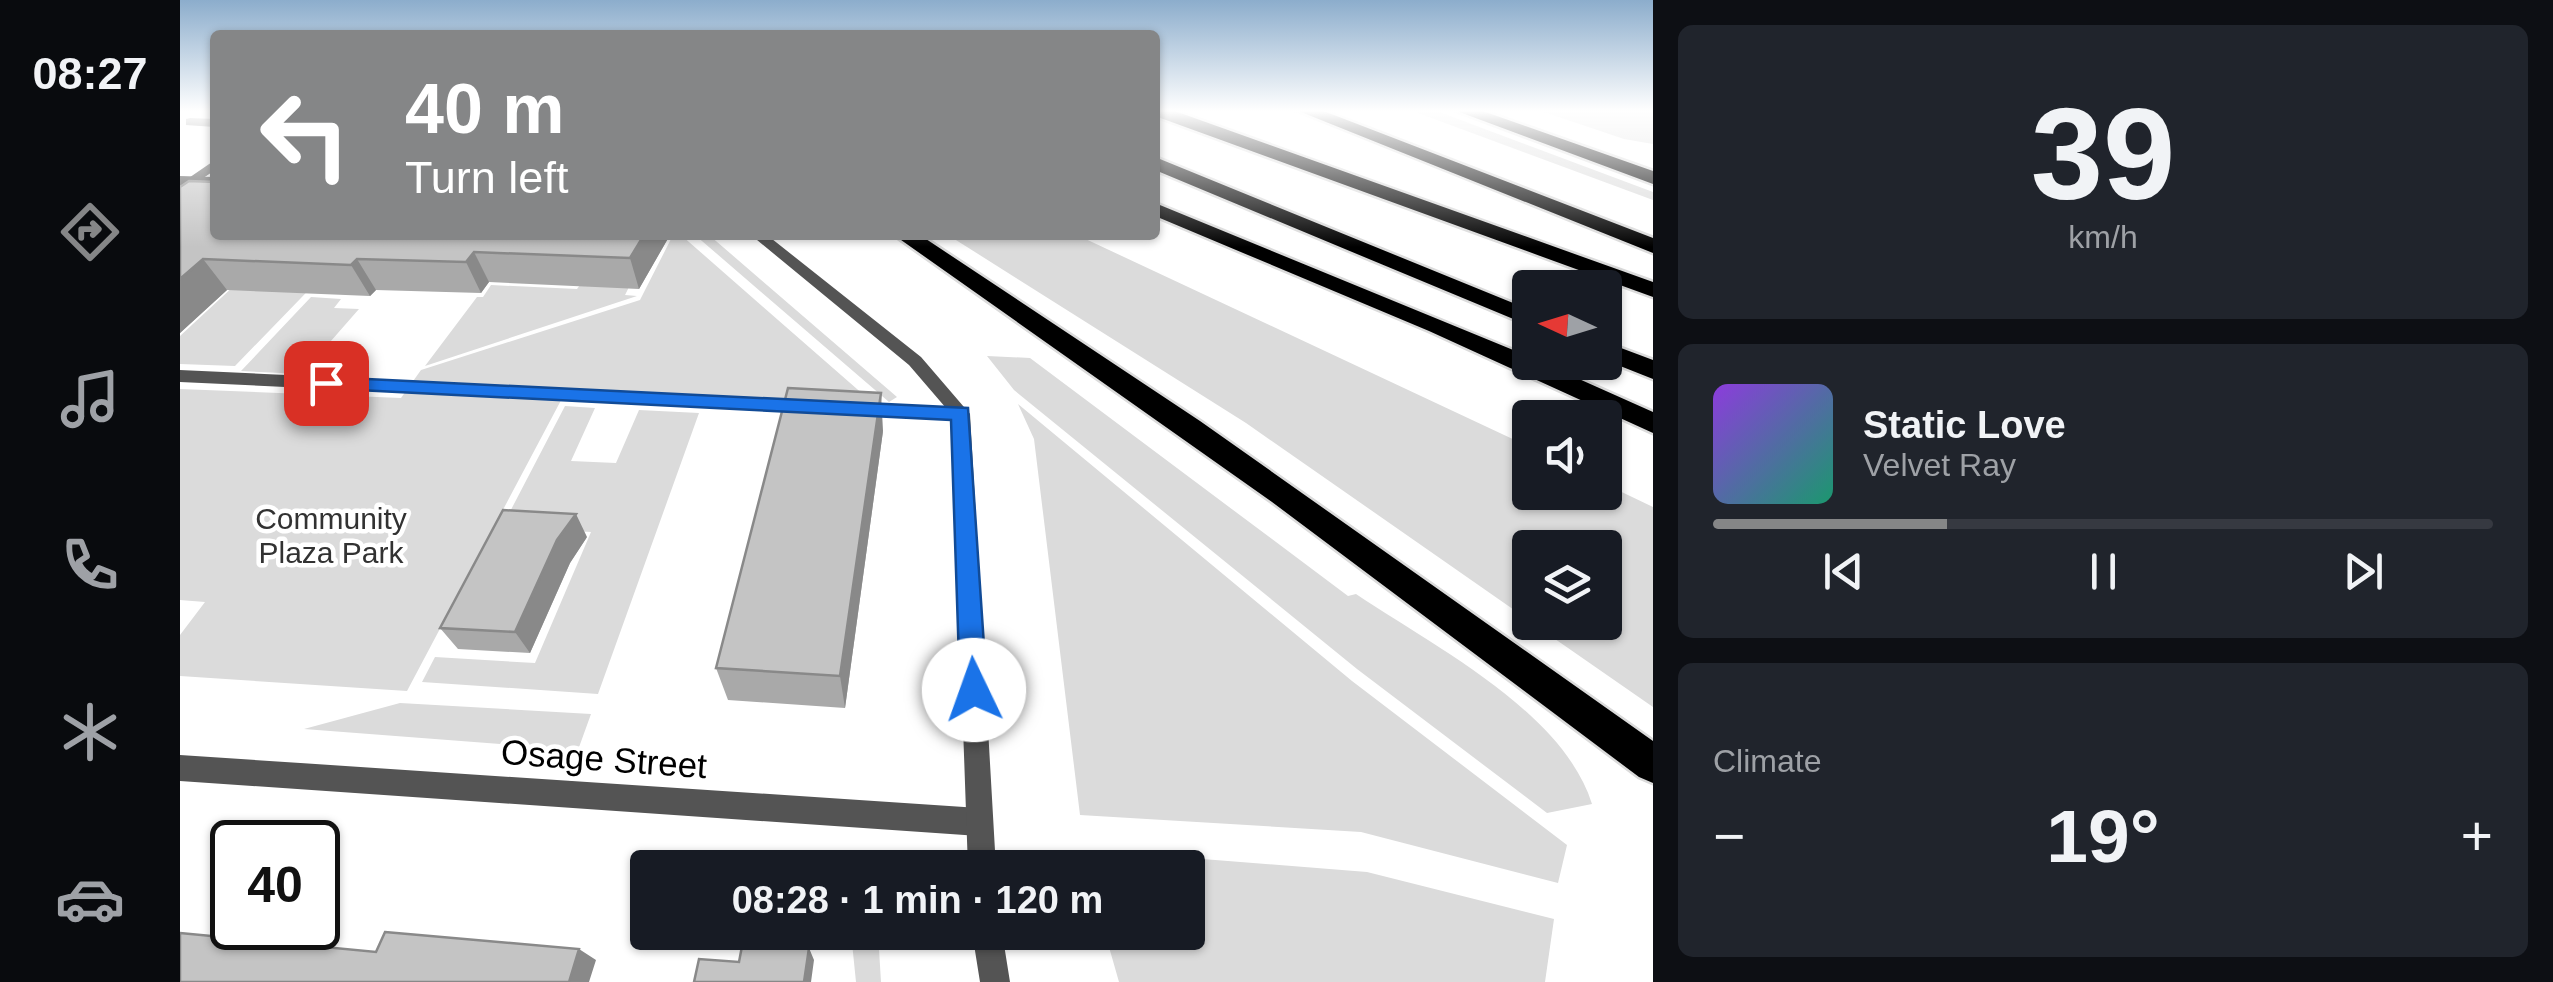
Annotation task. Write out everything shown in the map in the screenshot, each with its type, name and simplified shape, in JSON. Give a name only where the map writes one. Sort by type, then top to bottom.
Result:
[{"type":"highway","points":[[1282,156],[1653,290]]},
{"type":"highway","points":[[1422,156],[1653,246]]},
{"type":"highway","points":[[1590,156],[1653,178]]},
{"type":"highway","points":[[1618,156],[1653,162]]},
{"type":"highway","points":[[1160,165],[1512,312]]},
{"type":"highway","points":[[1160,210],[1438,326],[1653,423]]},
{"type":"highway","points":[[913,240],[1020,309],[1280,489],[1653,764]]},
{"type":"highway","points":[[1622,357],[1653,370]]},
{"type":"street","points":[[180,190],[187,180],[210,167]]},
{"type":"street","points":[[764,240],[915,362],[961,414],[981,850]]},
{"type":"street","points":[[180,376],[961,414]]},
{"type":"street","name":"Osage Street","points":[[180,768],[979,822]]},
{"type":"street","points":[[989,950],[995,982]]},
{"type":"green space","points":[[1534,156],[1556,156],[1653,192],[1653,200]]},
{"type":"green space","points":[[284,240],[357,240],[235,366],[180,364],[180,336]]},
{"type":"green space","name":"Community Plaza Park","points":[[670,240],[687,240],[865,396],[855,402],[567,389],[407,691],[180,676],[180,635],[205,602],[180,600],[180,389],[401,398],[421,370],[640,300]]},
{"type":"green space","points":[[701,240],[715,240],[897,397],[889,402]]},
{"type":"green space","points":[[956,240],[1088,240],[1512,439],[1512,510],[1622,510],[1622,492],[1653,507],[1653,707],[1556,640],[1622,640],[1622,530],[1512,530],[1512,608],[1246,423]]},
{"type":"green space","points":[[582,282],[630,285],[625,295],[637,296],[425,366],[477,297],[483,297],[491,285],[577,289]]},
{"type":"green space","points":[[311,297],[341,299],[334,308],[359,309],[302,374],[241,371]]},
{"type":"green space","points":[[987,356],[1030,358],[1348,596],[1356,594],[1492,684],[1554,739],[1577,770],[1592,804],[1547,813],[1357,669],[1014,390]]},
{"type":"green space","points":[[1018,404],[1352,681],[1567,845],[1558,883],[1361,832],[1080,815],[1034,439]]},
{"type":"green space","points":[[565,406],[595,408],[571,461],[616,463],[639,410],[699,413],[598,694],[422,682],[435,657],[535,663],[591,532],[502,527]]},
{"type":"green space","points":[[400,703],[591,714],[578,750],[304,729]]},
{"type":"green space","points":[[1205,859],[1367,872],[1554,919],[1545,982],[1119,982],[1110,950],[1205,950]]},
{"type":"green space","points":[[853,950],[879,950],[881,982],[856,982]]},
{"type":"building","points":[[189,181],[210,182],[210,240],[641,240],[630,258],[474,252],[466,262],[357,259],[351,265],[203,259],[180,279],[180,187]]},
{"type":"building","points":[[788,388],[881,393],[840,676],[716,668]]},
{"type":"building","points":[[503,510],[576,514],[557,540],[515,632],[440,628]]},
{"type":"building","points":[[385,932],[579,949],[569,982],[180,982],[180,933],[210,936],[210,950],[340,949],[376,952]]},
{"type":"building","points":[[741,950],[809,950],[804,982],[694,982],[699,959],[739,962]]},
{"type":"route","points":[[326,383],[961,414],[974,690]]}]
